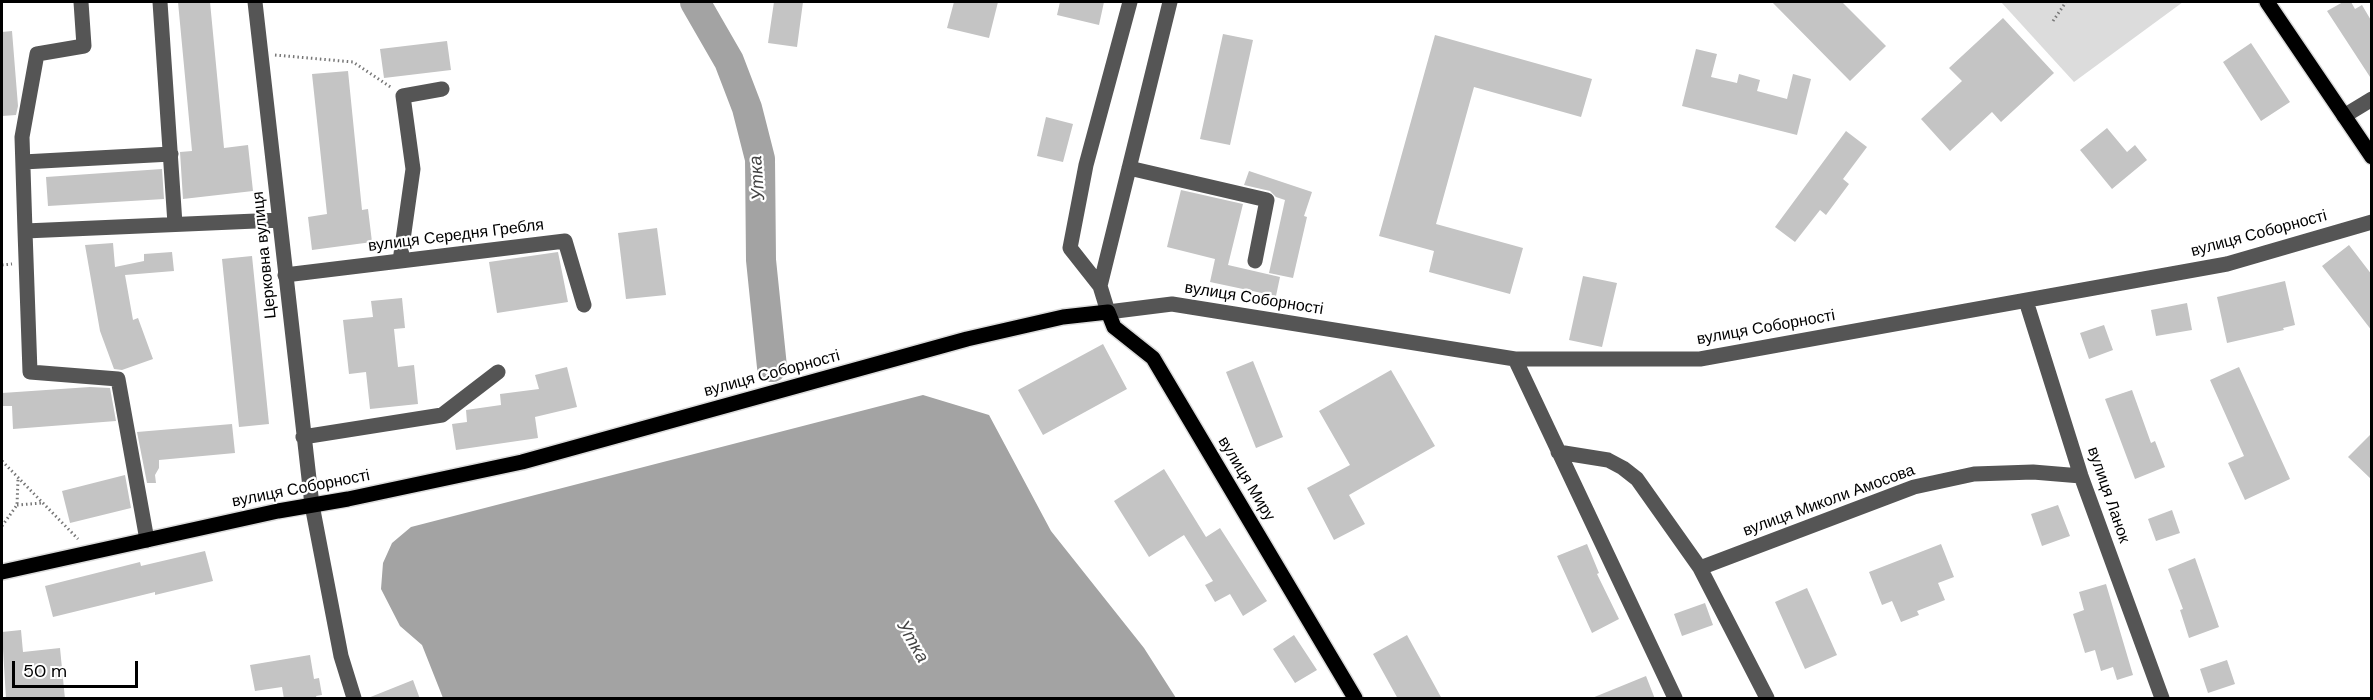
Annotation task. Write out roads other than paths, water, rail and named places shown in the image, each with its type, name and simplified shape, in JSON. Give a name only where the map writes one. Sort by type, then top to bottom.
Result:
[{"type":"main road","points":[[2267,2],[2372,157]]},
{"type":"main road","name":"вулиця Соборності","points":[[2,572],[522,462],[967,339],[1063,317],[1108,312]]},
{"type":"main road","name":"вулиця Миру","points":[[1108,312],[1114,327],[1153,358],[1355,699]]},
{"type":"street","points":[[81,2],[84,46],[37,54],[22,137],[30,372],[118,379],[147,540]]},
{"type":"street","points":[[160,2],[175,224]]},
{"type":"street","name":"Церковна вулиця","points":[[255,2],[312,505],[341,656],[354,699]]},
{"type":"street","name":"вулиця Миру","points":[[1108,312],[1100,286],[1070,248],[1086,165],[1130,2]]},
{"type":"street","points":[[1100,286],[1170,2]]},
{"type":"street","points":[[400,261],[413,169],[403,96],[442,89]]},
{"type":"street","points":[[2344,116],[2372,99]]},
{"type":"street","points":[[22,162],[171,154]]},
{"type":"street","points":[[1129,168],[1268,200],[1255,261]]},
{"type":"street","points":[[25,231],[279,220]]},
{"type":"street","name":"вулиця Соборності","points":[[1108,312],[1172,304],[1515,359],[1700,359],[2228,264],[2372,222]]},
{"type":"street","name":"вулиця Середня Гребля","points":[[285,275],[566,241],[584,305]]},
{"type":"street","name":"вулиця Ланок","points":[[2026,301],[2081,476],[2162,699]]},
{"type":"street","points":[[1515,359],[1674,699]]},
{"type":"street","points":[[303,437],[442,416],[498,372]]},
{"type":"street","points":[[1558,452],[1608,460],[1637,479],[1700,568],[1767,699]]},
{"type":"street","name":"вулиця Миколи Амосова","points":[[1700,568],[1914,487],[1974,474],[2033,471],[2081,476]]},
{"type":"water","points":[[923,395],[989,415],[1051,531],[1144,648],[1176,698],[443,698],[422,645],[400,626],[381,589],[383,563],[392,543],[411,527]]},
{"type":"waterway","name":"Утка","points":[[695,2],[729,61],[747,108],[760,159],[761,260],[772,367]]}]
